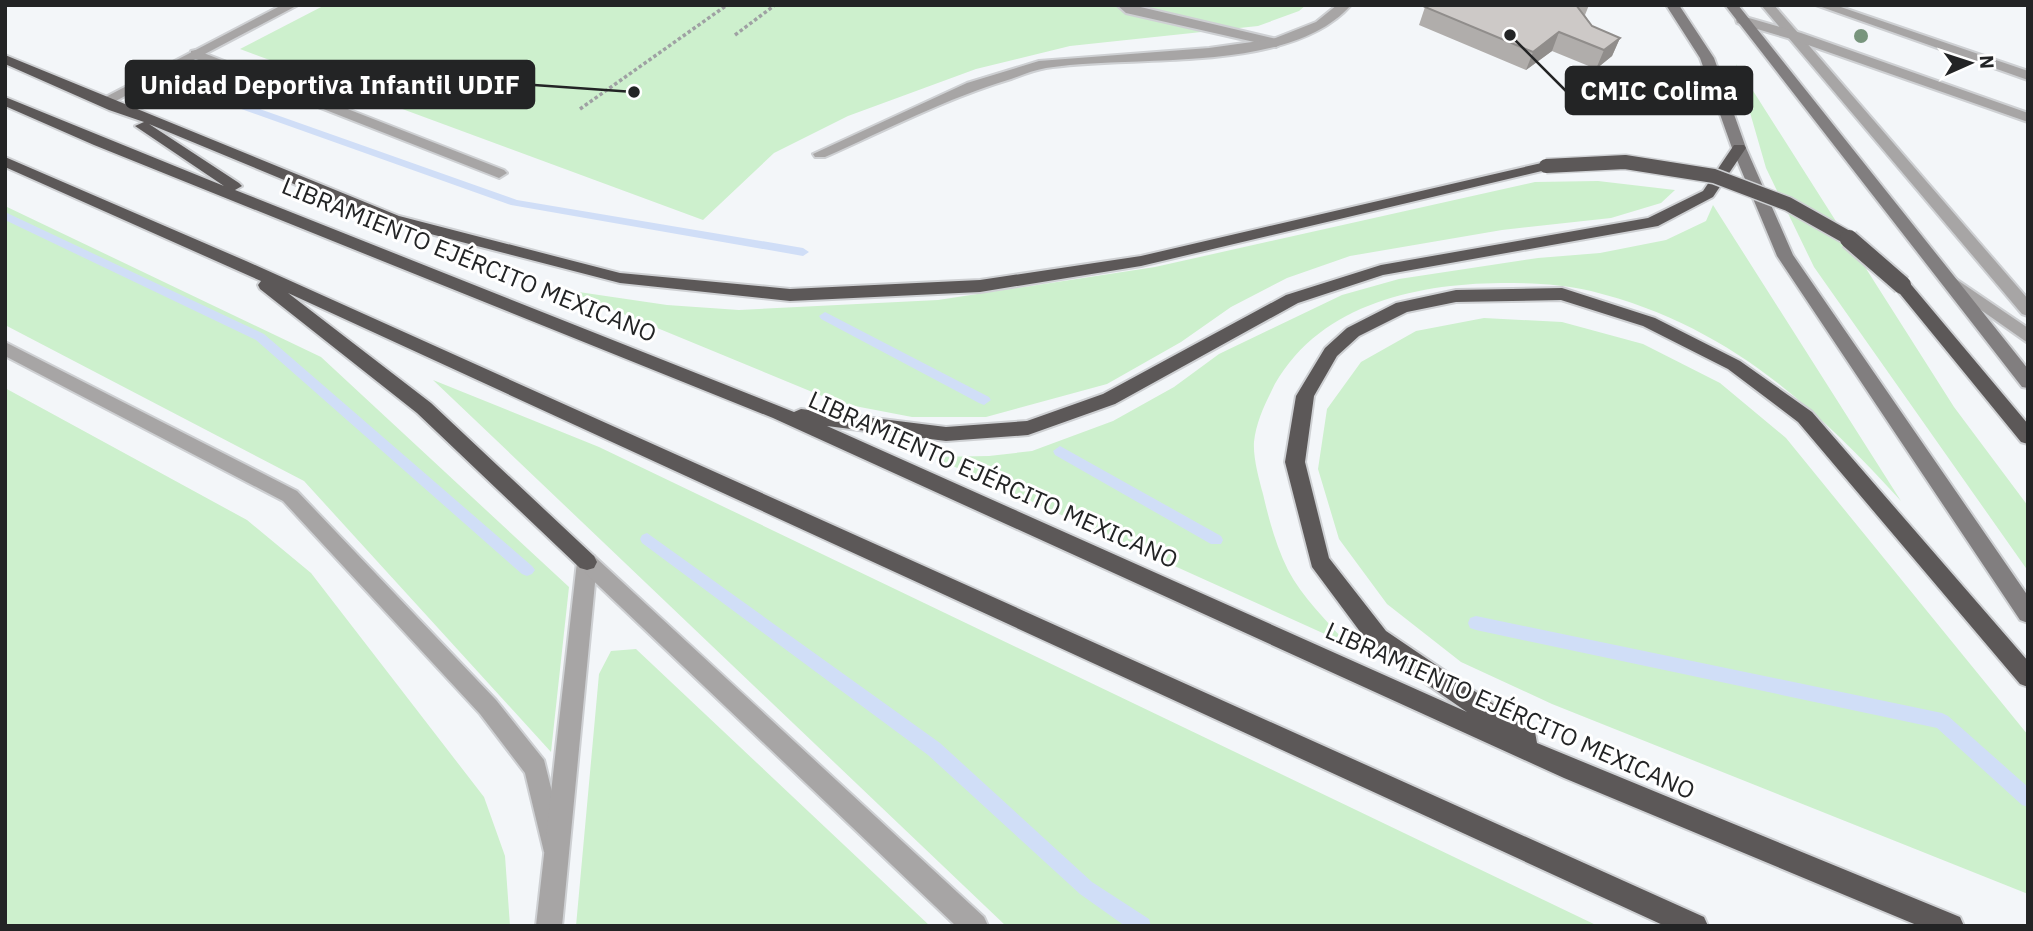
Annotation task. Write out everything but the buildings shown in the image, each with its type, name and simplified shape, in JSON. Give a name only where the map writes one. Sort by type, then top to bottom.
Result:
[{"type":"highway","points":[[5,59],[394,220],[620,278],[789,295],[980,286],[1141,261],[1545,166],[1625,162],[1714,176],[1788,204],[1855,242],[1902,285],[2028,437]]},
{"type":"highway","name":"LIBRAMIENTO EJÉRCITO MEXICANO","points":[[5,101],[99,142],[780,413],[1572,770],[1951,926]]},
{"type":"highway","points":[[105,101],[267,208]]},
{"type":"highway","points":[[780,413],[946,434],[1028,428],[1109,399],[1292,299],[1381,270],[1652,222],[1708,194],[1739,148]]},
{"type":"highway","points":[[5,161],[240,265],[1695,926]]},
{"type":"highway","points":[[240,265],[424,408],[587,562]]},
{"type":"highway","points":[[1572,770],[1378,638],[1320,561],[1295,462],[1305,396],[1331,352],[1353,332],[1402,307],[1456,296],[1562,294],[1649,322],[1734,365],[1805,417],[2028,677]]},
{"type":"main road","points":[[1672,5],[1707,58],[1739,148],[1785,256],[2028,614]]},
{"type":"main road","points":[[1731,5],[2028,382]]},
{"type":"street","points":[[105,101],[292,5]]},
{"type":"street","points":[[1123,5],[1131,10],[1276,43]]},
{"type":"street","points":[[1767,5],[2028,310]]},
{"type":"street","points":[[1822,5],[2028,76]]},
{"type":"street","points":[[820,154],[972,86],[1044,64],[1209,52],[1276,43],[1321,25],[1340,6]]},
{"type":"street","points":[[1742,20],[1796,36],[2028,118]]},
{"type":"street","points":[[1943,275],[2028,337]]},
{"type":"street","points":[[5,348],[290,496],[488,706],[536,768],[557,863]]},
{"type":"street","points":[[549,926],[587,562]]},
{"type":"street","points":[[587,562],[975,926]]},
{"type":"lane","points":[[196,54],[499,173]]},
{"type":"path","points":[[580,109],[727,5]]},
{"type":"path","points":[[735,35],[775,5]]},
{"type":"green space","points":[[325,5],[1306,5],[1299,11],[1258,26],[1070,46],[976,69],[848,116],[774,153],[703,220],[240,49]]},
{"type":"green space","points":[[1736,64],[1954,407],[2028,506],[2028,571],[1814,267],[1766,168]]},
{"type":"green space","points":[[1598,181],[1675,190],[1661,203],[1611,218],[1502,230],[1350,256],[1287,278],[1231,307],[1181,342],[1107,384],[986,417],[912,417],[839,403],[565,290],[667,305],[739,310],[938,300],[1155,267],[1535,182]]},
{"type":"green space","points":[[1713,205],[1901,501],[1833,431],[1798,400],[1762,371],[1724,346],[1639,305],[1591,291],[1535,284],[1467,284],[1434,288],[1400,295],[1369,306],[1339,320],[1313,339],[1290,363],[1271,392],[1258,422],[1254,448],[1273,533],[1300,590],[1347,644],[933,457],[989,456],[1032,451],[1113,421],[1174,387],[1219,354],[1342,295],[1399,279],[1538,258],[1600,253],[1666,240],[1706,221]]},
{"type":"green space","points":[[5,206],[321,357],[569,587],[551,752],[304,481],[5,325]]},
{"type":"green space","points":[[1484,318],[1562,322],[1643,344],[1720,383],[1786,438],[2028,735],[2028,894],[1552,704],[1461,662],[1387,604],[1339,539],[1318,469],[1327,409],[1361,362],[1416,331]]},
{"type":"green space","points":[[433,380],[599,447],[1598,926],[1006,926]]},
{"type":"green space","points":[[5,388],[247,520],[311,573],[484,797],[505,856],[510,926],[5,926]]},
{"type":"green space","points":[[636,649],[930,926],[576,926],[599,674],[611,651]]},
{"type":"waterway","points":[[186,86],[515,203],[803,252]]},
{"type":"waterway","points":[[5,215],[260,337],[527,570]]},
{"type":"waterway","points":[[825,316],[984,400]]},
{"type":"waterway","points":[[1060,451],[1216,540]]},
{"type":"waterway","points":[[647,539],[934,749],[1086,888],[1142,926]]},
{"type":"waterway","points":[[1476,623],[1942,721],[2028,799]]},
{"type":"place","name":"CMIC Colima","points":[[1510,35]]},
{"type":"place","name":"Unidad Deportiva Infantil UDIF","points":[[634,92]]}]
